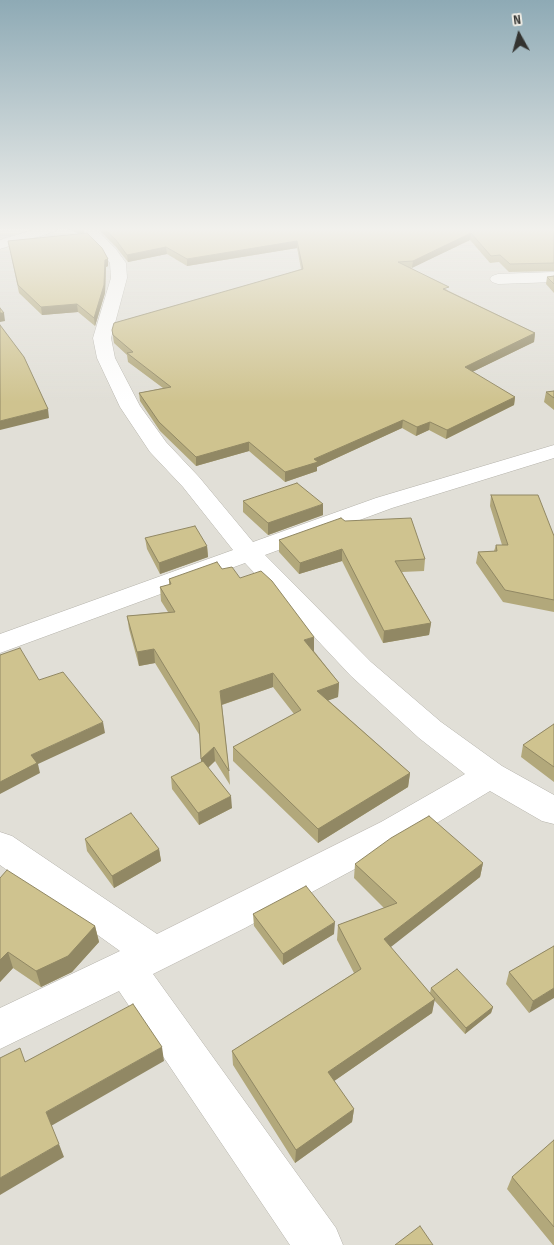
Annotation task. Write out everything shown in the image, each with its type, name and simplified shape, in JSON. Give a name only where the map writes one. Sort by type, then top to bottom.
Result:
[{"type":"street","points":[[117,286],[102,338],[106,358],[130,407],[158,447],[191,482],[250,554],[361,669],[430,730],[490,775],[554,811]]},
{"type":"street","points":[[0,644],[250,554],[384,503],[554,452]]},
{"type":"street","points":[[0,1029],[232,916],[393,832],[490,775]]},
{"type":"street","points":[[0,846],[141,961],[319,1245]]},
{"type":"building","points":[[19,286],[104,286],[94,318],[77,304],[41,307]]},
{"type":"building","points":[[243,286],[447,286],[449,287],[443,289],[535,333],[465,367],[515,397],[447,430],[430,422],[417,427],[403,420],[314,459],[318,462],[285,472],[249,442],[196,457],[159,422],[139,393],[171,387],[127,353],[133,352],[113,335],[114,323]]},
{"type":"building","points":[[0,325],[24,357],[48,409],[0,421]]},
{"type":"building","points":[[554,391],[554,398],[546,392]]},
{"type":"building","points":[[297,483],[323,504],[268,523],[243,501]]},
{"type":"building","points":[[491,495],[538,495],[554,536],[554,600],[505,590],[478,552],[497,551],[496,545],[508,545]]},
{"type":"building","points":[[341,518],[345,521],[411,518],[425,559],[395,561],[431,623],[384,631],[342,549],[300,563],[279,540]]},
{"type":"building","points":[[195,526],[207,546],[159,563],[145,538]]},
{"type":"building","points":[[217,562],[222,569],[232,567],[240,578],[261,571],[272,581],[314,637],[304,640],[339,683],[317,691],[410,773],[318,829],[233,747],[301,710],[273,673],[220,691],[229,771],[214,747],[201,759],[199,723],[154,649],[137,652],[127,616],[175,612],[160,587],[171,584],[169,579]]},
{"type":"building","points":[[20,648],[39,680],[63,672],[103,722],[31,755],[37,763],[0,782],[0,655]]},
{"type":"building","points":[[554,724],[554,767],[523,745]]},
{"type":"building","points":[[203,761],[231,796],[198,813],[171,777]]},
{"type":"building","points":[[131,813],[159,849],[112,876],[85,839]]},
{"type":"building","points":[[429,816],[483,863],[384,939],[435,999],[328,1072],[354,1109],[296,1150],[232,1051],[361,969],[338,925],[397,903],[355,864],[391,838]]},
{"type":"building","points":[[7,870],[95,926],[68,956],[36,971],[8,952],[0,960],[0,878]]},
{"type":"building","points":[[306,886],[335,922],[283,954],[253,914]]},
{"type":"building","points":[[554,946],[554,988],[533,1001],[509,972]]},
{"type":"building","points":[[457,969],[493,1007],[466,1028],[431,988]]},
{"type":"building","points":[[133,1004],[162,1047],[46,1112],[59,1144],[0,1178],[0,1058],[20,1048],[25,1062]]},
{"type":"building","points":[[554,1140],[554,1227],[512,1177]]},
{"type":"building","points":[[420,1226],[433,1245],[395,1245]]}]
